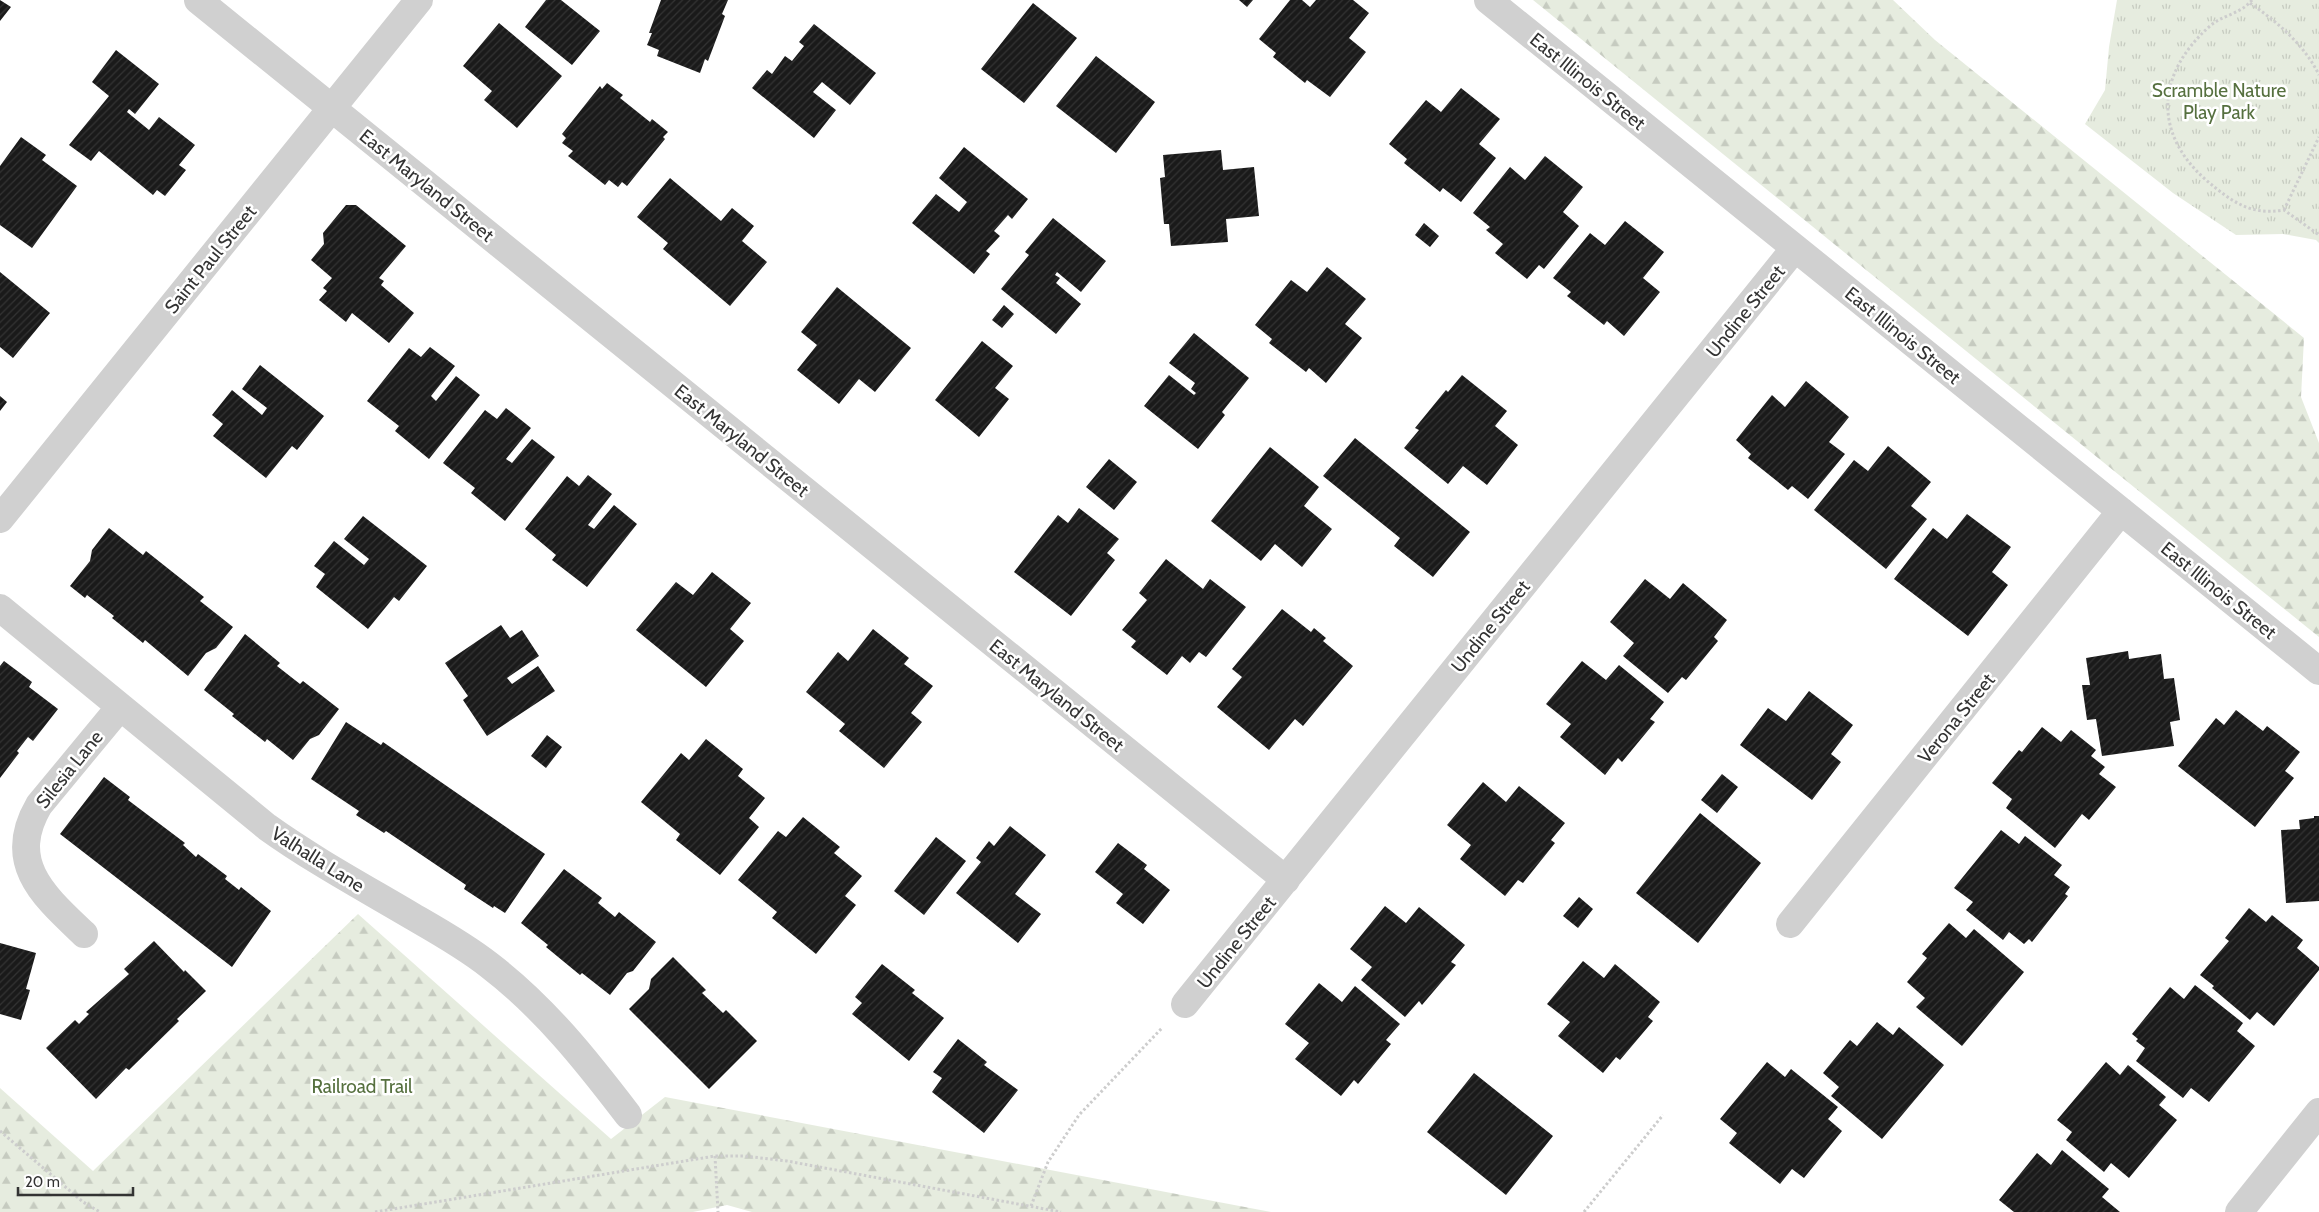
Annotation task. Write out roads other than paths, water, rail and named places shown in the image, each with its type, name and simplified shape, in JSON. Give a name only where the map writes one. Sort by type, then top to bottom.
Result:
[{"type":"street","name":"East Maryland Street","points":[[198,0],[1286,880]]},
{"type":"street","name":"Saint Paul Street","points":[[0,518],[419,0]]},
{"type":"street","name":"East Illinois Street","points":[[1488,0],[2319,671]]},
{"type":"street","name":"Undine Street","points":[[1186,1004],[1795,248]]},
{"type":"street","name":"Verona Street","points":[[1790,924],[2121,511]]},
{"type":"street","name":"Valhalla Lane","points":[[0,608],[267,827],[295,847],[455,941],[495,969],[542,1011],[571,1042],[628,1115]]},
{"type":"street","name":"Silesia Lane","points":[[84,934],[48,901],[38,887],[30,870],[26,838],[29,822],[39,805],[120,707]]},
{"type":"street","points":[[2239,1212],[2319,1112]]},
{"type":"park label","name":"Scramble Nature Play Park","points":[[2219,101]]},
{"type":"park label","name":"Railroad Trail","points":[[362,1086]]}]
